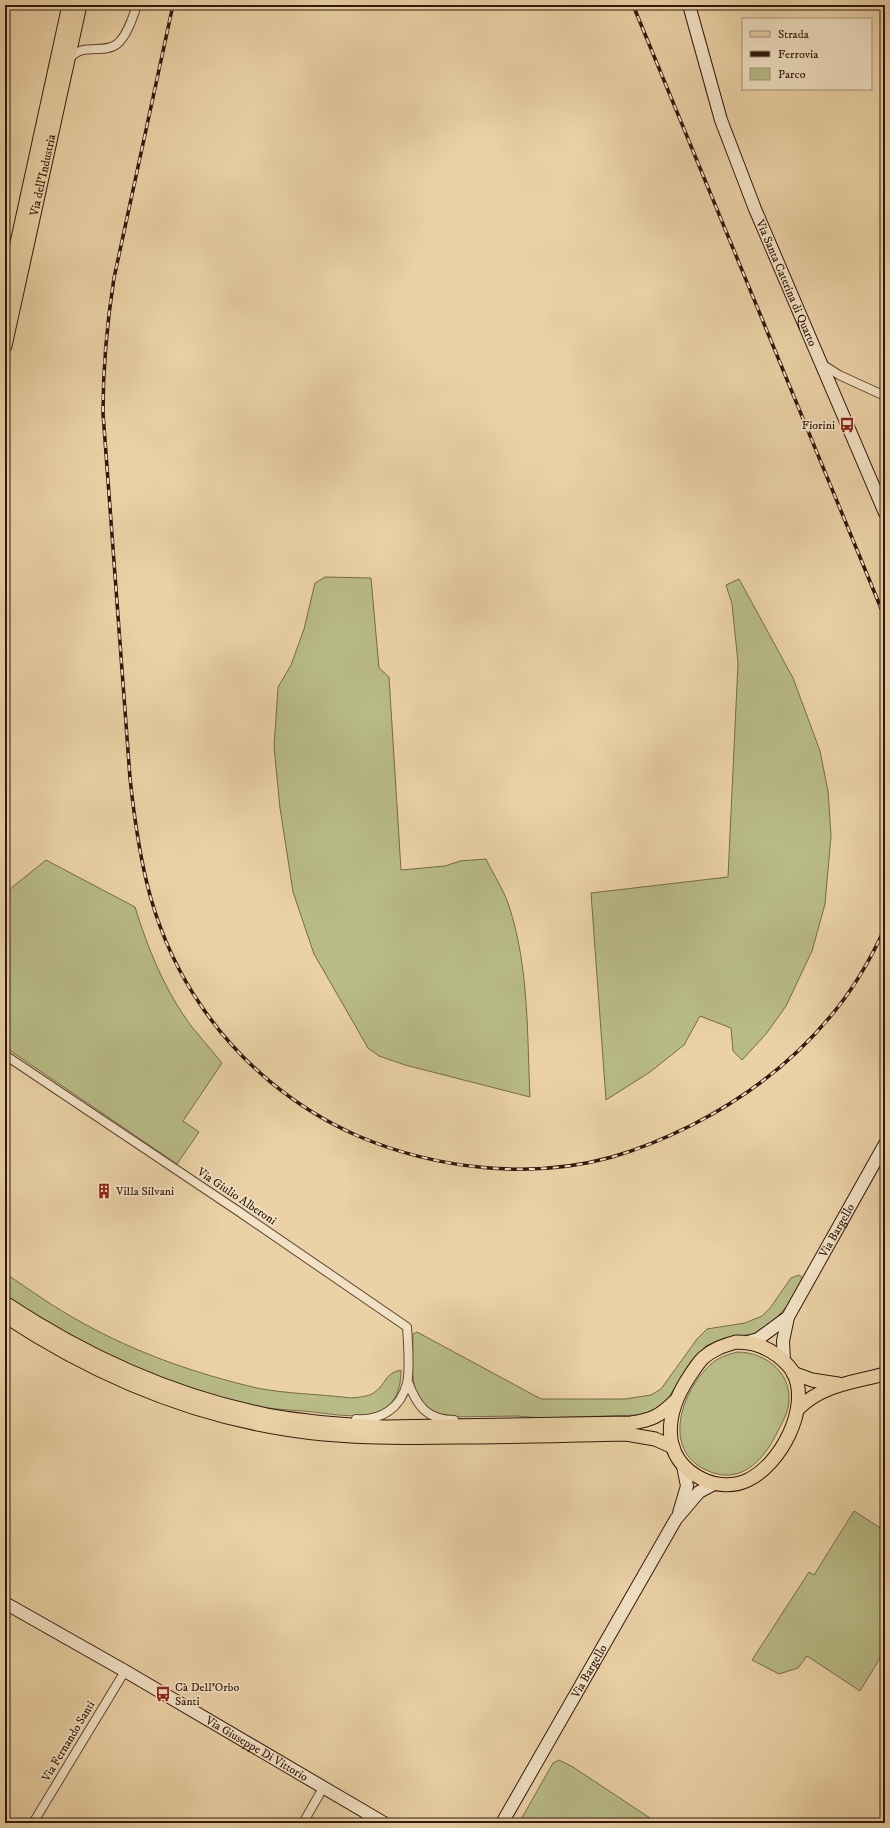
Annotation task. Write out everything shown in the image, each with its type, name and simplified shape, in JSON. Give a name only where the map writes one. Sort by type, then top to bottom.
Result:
[{"type":"main road","name":"Via dell'Industria","points":[[5,298],[69,5]]},
{"type":"main road","name":"Via dell'Industria","points":[[5,346],[80,5]]},
{"type":"main road","points":[[5,1303],[57,1336],[87,1352],[148,1380],[208,1400],[278,1416],[346,1425],[384,1427],[637,1422],[654,1419],[675,1402]]},
{"type":"main road","points":[[5,1316],[36,1337],[109,1376],[172,1401],[212,1413],[259,1424],[324,1434],[361,1437],[434,1438],[626,1434],[655,1439],[672,1447]]},
{"type":"main road","points":[[736,1342],[748,1342],[772,1351],[784,1361],[793,1373],[799,1396],[799,1408],[782,1446],[761,1471],[749,1480],[736,1484],[714,1484],[694,1474],[683,1466],[675,1455],[670,1435],[670,1421],[675,1402],[683,1386],[703,1358],[720,1347],[736,1342]]},
{"type":"main road","points":[[793,1373],[812,1380],[840,1384]]},
{"type":"main road","points":[[799,1408],[814,1395],[840,1384],[885,1374]]},
{"type":"street","points":[[66,67],[72,56],[81,50],[112,47],[118,43],[126,32],[137,5]]},
{"type":"street","name":"Via Santa Caterina di Quarto","points":[[689,5],[721,120],[737,164],[885,513]]},
{"type":"street","name":"Via Santa Caterina di Quarto","points":[[694,5],[701,48]]},
{"type":"street","points":[[820,362],[827,369],[885,396]]},
{"type":"street","name":"Via Giulio Alberoni","points":[[5,1055],[238,1210],[407,1327],[408,1382]]},
{"type":"street","name":"Via Bargello","points":[[784,1361],[783,1341],[788,1317],[885,1144]]},
{"type":"street","name":"Via Bargello","points":[[748,1342],[758,1338],[788,1317]]},
{"type":"street","points":[[278,1416],[298,1413],[361,1420],[375,1419],[388,1413],[396,1406],[408,1382]]},
{"type":"street","points":[[408,1382],[416,1401],[428,1414],[435,1417],[447,1420],[515,1419],[528,1425]]},
{"type":"street","name":"Via Bargello","points":[[676,1519],[687,1486],[683,1466]]},
{"type":"street","name":"Via Bargello","points":[[502,1823],[676,1519],[699,1492],[714,1484]]},
{"type":"street","name":"Via Giuseppe Di Vittorio","points":[[5,1603],[384,1823]]},
{"type":"street","name":"Via Fernando Santi","points":[[33,1823],[124,1671]]},
{"type":"street","points":[[303,1823],[323,1788]]},
{"type":"green space","points":[[325,577],[371,578],[379,668],[389,677],[401,870],[445,866],[460,861],[486,859],[507,900],[516,929],[524,976],[530,1097],[405,1065],[379,1056],[368,1048],[314,954],[293,892],[280,808],[274,747],[278,687],[291,665],[304,629],[315,583]]},
{"type":"green space","points":[[739,579],[793,678],[820,751],[828,791],[831,836],[825,904],[812,951],[786,1006],[766,1034],[742,1060],[733,1051],[731,1028],[700,1016],[684,1045],[650,1072],[606,1100],[591,893],[728,877],[738,663],[732,604],[726,585]]},
{"type":"green space","points":[[46,860],[135,907],[158,969],[174,999],[192,1027],[222,1063],[183,1121],[199,1132],[177,1164],[5,1047],[5,893]]},
{"type":"green space","points":[[5,1273],[62,1311],[102,1333],[145,1353],[212,1376],[268,1390],[351,1398],[372,1394],[379,1389],[389,1376],[396,1371],[401,1370],[399,1388],[393,1401],[384,1409],[372,1414],[358,1416],[268,1408],[227,1399],[194,1389],[128,1364],[65,1332],[5,1295]]},
{"type":"green space","points":[[799,1275],[803,1278],[787,1306],[769,1326],[754,1334],[724,1338],[706,1346],[691,1361],[666,1402],[652,1411],[640,1415],[540,1418],[517,1416],[448,1417],[434,1413],[424,1406],[414,1385],[412,1360],[413,1334],[417,1332],[541,1399],[625,1399],[651,1395],[661,1389],[697,1339],[707,1329],[745,1323],[762,1316],[770,1308],[791,1278]]},
{"type":"green space","points":[[737,1352],[759,1356],[776,1368],[783,1376],[787,1385],[789,1396],[788,1408],[776,1435],[764,1454],[756,1462],[748,1469],[739,1473],[729,1475],[718,1474],[706,1470],[692,1461],[684,1448],[680,1434],[681,1419],[691,1389],[700,1376],[716,1360]]},
{"type":"green space","points":[[854,1511],[885,1531],[885,1650],[860,1691],[807,1656],[798,1668],[779,1674],[752,1660],[809,1572],[814,1575]]},
{"type":"green space","points":[[559,1760],[573,1767],[650,1818],[646,1823],[519,1823],[553,1763]]},
{"type":"railway","points":[[173,5],[114,278],[106,345],[103,413],[130,778],[138,840],[151,897],[171,953],[185,980],[217,1028],[252,1065],[291,1098],[335,1125],[358,1136],[419,1156],[484,1168],[549,1168],[581,1164],[612,1157],[633,1150],[682,1130],[713,1114],[772,1074],[807,1042],[838,1007],[864,969],[885,928]]},
{"type":"railway","points":[[633,5],[885,618]]},
{"type":"place","name":"Fiorini","points":[[847,425]]},
{"type":"place","name":"Villa Silvani","points":[[104,1191]]},
{"type":"place","name":"Cà Dell'Orbo Santi","points":[[163,1694]]}]
